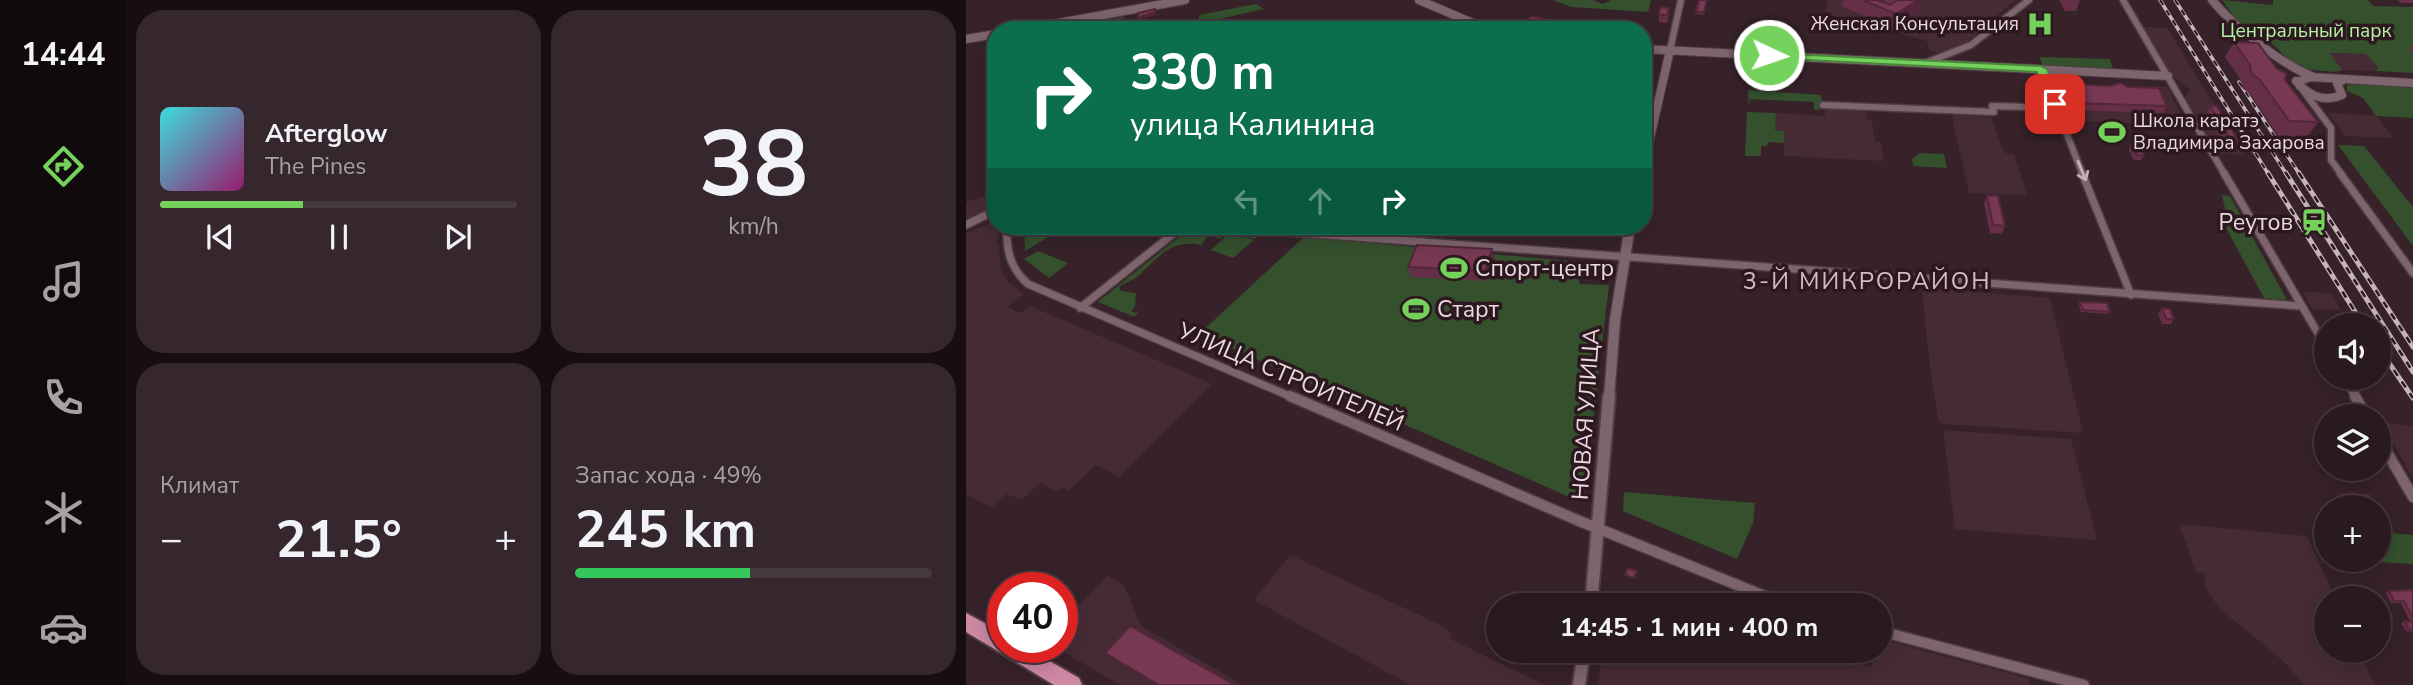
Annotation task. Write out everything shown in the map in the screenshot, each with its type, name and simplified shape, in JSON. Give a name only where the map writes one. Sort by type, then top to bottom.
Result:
[{"type":"highway","points":[[966,622],[987,634]]},
{"type":"highway","points":[[1035,663],[1072,685]]},
{"type":"street","points":[[1061,21],[1126,7],[1185,0]]},
{"type":"street","points":[[1419,0],[1468,21]]},
{"type":"street","points":[[1652,129],[1681,0]]},
{"type":"street","points":[[1925,63],[1970,45],[2029,0]]},
{"type":"street","points":[[2123,0],[2314,327]]},
{"type":"street","points":[[2212,0],[2232,24],[2290,67],[2341,84],[2413,83]]},
{"type":"street","points":[[966,39],[987,36]]},
{"type":"street","points":[[1652,49],[2168,76]]},
{"type":"street","points":[[2278,57],[2331,130],[2331,160],[2413,273]]},
{"type":"street","points":[[2041,69],[2131,295]]},
{"type":"street","points":[[2301,88],[2302,79],[2317,78]]},
{"type":"street","points":[[2319,111],[2319,101],[2340,97],[2343,93],[2341,84]]},
{"type":"street","points":[[2301,88],[2326,99]]},
{"type":"street","points":[[1823,105],[1994,112],[1992,106],[2057,108]]},
{"type":"street","points":[[966,227],[987,214]]},
{"type":"street","points":[[966,227],[987,219]]},
{"type":"street","name":"УЛИЦА СТРОИТЕЛЕЙ","points":[[1007,235],[1007,253],[1018,276],[1080,308],[1758,593]]},
{"type":"street","points":[[1080,308],[1172,235]]},
{"type":"street","points":[[1333,235],[2301,306]]},
{"type":"street","name":"НОВАЯ УЛИЦА","points":[[1593,593],[1601,528],[1610,364],[1628,235]]},
{"type":"street","points":[[2391,459],[2413,497]]},
{"type":"street","points":[[1892,634],[2084,685]]},
{"type":"street","points":[[1579,685],[1582,663]]},
{"type":"shaded area","points":[[1827,0],[2015,0],[1966,43],[1944,54],[1930,50],[1927,41],[1826,14]]},
{"type":"shaded area","points":[[2143,27],[2167,28],[2245,155],[2217,154],[2185,98],[2190,90],[2171,75]]},
{"type":"shaded area","points":[[2329,53],[2367,54],[2378,67],[2376,71],[2342,70]]},
{"type":"shaded area","points":[[2050,83],[2167,87],[2184,119],[2132,120],[2132,123],[2072,121],[2069,115],[2062,115]]},
{"type":"shaded area","points":[[1825,109],[1866,111],[1867,120],[1872,121],[1875,142],[1881,142],[1884,161],[1784,156],[1784,131],[1775,130],[1776,113],[1825,116]]},
{"type":"shaded area","points":[[2328,113],[2376,116],[2394,138],[2345,136]]},
{"type":"shaded area","points":[[1952,117],[1991,117],[2004,153],[2014,154],[2027,195],[1969,193]]},
{"type":"shaded area","points":[[987,196],[987,212],[966,223],[966,202]]},
{"type":"shaded area","points":[[987,225],[987,235],[999,235],[995,240],[999,246],[1001,270],[1009,283],[1024,294],[1008,307],[1021,313],[1030,306],[1212,384],[1119,477],[1096,465],[1068,491],[1061,488],[1056,491],[1040,483],[1022,500],[1007,494],[992,508],[966,494],[966,233]]},
{"type":"shaded area","points":[[1925,288],[2050,298],[2083,433],[1942,424],[1938,419],[1930,368],[1922,291]]},
{"type":"shaded area","points":[[2303,292],[2331,293],[2341,310],[2312,309]]},
{"type":"shaded area","points":[[2391,423],[2413,426],[2413,478],[2391,440]]},
{"type":"shaded area","points":[[1943,430],[2071,439],[2097,540],[1955,529]]},
{"type":"shaded area","points":[[2179,524],[2307,536],[2314,552],[2314,572],[2323,572],[2330,586],[2314,586],[2314,663],[2365,663],[2375,685],[2305,685],[2283,661],[2219,608],[2205,587],[2205,573],[2196,572]]},
{"type":"shaded area","points":[[1290,555],[1445,627],[1451,633],[1450,639],[1486,656],[1486,663],[1500,663],[1545,685],[1411,685],[1254,600]]},
{"type":"shaded area","points":[[1107,576],[1124,585],[1141,626],[1243,685],[1120,685],[1078,660],[1078,606]]},
{"type":"shaded area","points":[[1892,642],[2030,679],[2029,685],[1598,685],[1601,663],[1860,663],[1871,667],[1872,663],[1892,663]]},
{"type":"green space","points":[[1553,0],[1592,0],[1603,4],[1611,0],[1651,0],[1648,12],[1571,7]]},
{"type":"green space","name":"Центральный парк","points":[[2222,0],[2273,5],[2273,0],[2368,0],[2373,6],[2413,7],[2413,73],[2376,71],[2378,67],[2366,54],[2330,53],[2342,70],[2335,72],[2303,69],[2290,62],[2275,46],[2237,21]]},
{"type":"green space","points":[[1256,4],[1264,9],[1220,21],[1199,21],[1199,15]]},
{"type":"green space","points":[[1123,17],[1124,21],[1102,21]]},
{"type":"green space","points":[[2039,57],[2110,59],[2113,70],[2043,66]]},
{"type":"green space","points":[[2347,85],[2413,86],[2413,118],[2376,116],[2363,98],[2347,91]]},
{"type":"green space","points":[[1748,90],[1821,95],[1822,109],[1814,110],[1814,102],[1750,99],[1749,107]]},
{"type":"green space","points":[[1747,112],[1776,113],[1775,130],[1784,131],[1784,143],[1768,142],[1767,146],[1761,146],[1761,156],[1745,156]]},
{"type":"green space","points":[[2338,145],[2364,146],[2413,207],[2413,246]]},
{"type":"green space","points":[[1919,153],[1944,154],[1947,168],[1913,166],[1912,159]]},
{"type":"green space","points":[[2222,195],[2230,196],[2287,300],[2264,298],[2218,213],[2225,209]]},
{"type":"green space","points":[[1024,235],[1052,235],[1025,251]]},
{"type":"green space","points":[[1209,235],[1201,245],[1173,247],[1138,276],[1119,287],[1121,291],[1136,293],[1135,307],[1131,311],[1136,313],[1141,309],[1134,317],[1098,302],[1179,237]]},
{"type":"green space","points":[[1227,235],[1241,235],[1254,240],[1233,258],[1211,250]]},
{"type":"green space","points":[[1241,235],[1259,235],[1255,239]]},
{"type":"green space","name":"Старт","points":[[1304,237],[1580,262],[1576,271],[1580,284],[1609,285],[1584,497],[1567,496],[1199,334]]},
{"type":"green space","points":[[1038,251],[1068,263],[1049,278],[1024,259]]},
{"type":"green space","points":[[1624,492],[1755,503],[1753,523],[1737,559],[1623,511]]},
{"type":"green space","points":[[2391,533],[2413,535],[2413,564],[2391,563]]},
{"type":"building","points":[[1699,0],[1707,0],[1704,12],[1696,12]]},
{"type":"building","points":[[1863,0],[1877,0],[1890,5],[1898,0],[1918,0],[1896,14]]},
{"type":"building","points":[[1660,7],[1669,8],[1667,15],[1659,15]]},
{"type":"building","points":[[1155,9],[1155,12],[1138,18],[1138,13]]},
{"type":"building","points":[[1532,16],[1550,20],[1549,21],[1526,21]]},
{"type":"building","points":[[2234,42],[2258,43],[2277,69],[2286,73],[2285,80],[2318,122],[2289,121],[2260,80],[2251,73],[2250,65]]},
{"type":"building","points":[[2121,83],[2128,87],[2159,88],[2167,106],[2074,103],[2067,84],[2110,86]]},
{"type":"building","points":[[2210,106],[2217,106],[2238,140],[2231,140]]},
{"type":"building","points":[[2131,145],[2139,145],[2144,155],[2137,155]]},
{"type":"building","points":[[1987,195],[1998,196],[2005,226],[1993,225]]},
{"type":"building","points":[[1417,245],[1492,249],[1485,271],[1408,267]]},
{"type":"building","points":[[2080,302],[2107,303],[2110,312],[2083,310]]},
{"type":"building","points":[[2162,308],[2170,309],[2174,319],[2166,319]]},
{"type":"building","points":[[1628,568],[1637,571],[1634,578],[1625,575]]},
{"type":"building","points":[[2413,590],[2413,618],[2404,601],[2394,601],[2391,591]]},
{"type":"building","points":[[2405,621],[2413,622],[2413,630],[2409,629]]},
{"type":"building","points":[[1130,626],[1235,685],[1159,685],[1105,653]]},
{"type":"railway","points":[[2160,0],[2269,175]]},
{"type":"railway","points":[[2175,0],[2287,175]]},
{"type":"railway","points":[[2239,82],[2300,175]]},
{"type":"railway","points":[[2268,173],[2356,313]]},
{"type":"railway","points":[[2286,173],[2413,372]]},
{"type":"railway","points":[[2299,173],[2413,347]]},
{"type":"railway","points":[[2391,366],[2413,398]]},
{"type":"place","name":"Женская Консультация","points":[[2040,24]]},
{"type":"place","name":"Школа каратэ Владимира Захарова","points":[[2112,132]]},
{"type":"place","name":"Реутов","points":[[2314,222]]},
{"type":"place","name":"Спорт-центр","points":[[1454,268]]},
{"type":"place","name":"Старт","points":[[1416,309]]},
{"type":"district","name":"3-Й МИКРОРАЙОН","points":[[1867,281]]},
{"type":"route","points":[[1769,55],[2041,69],[2055,104]]}]
